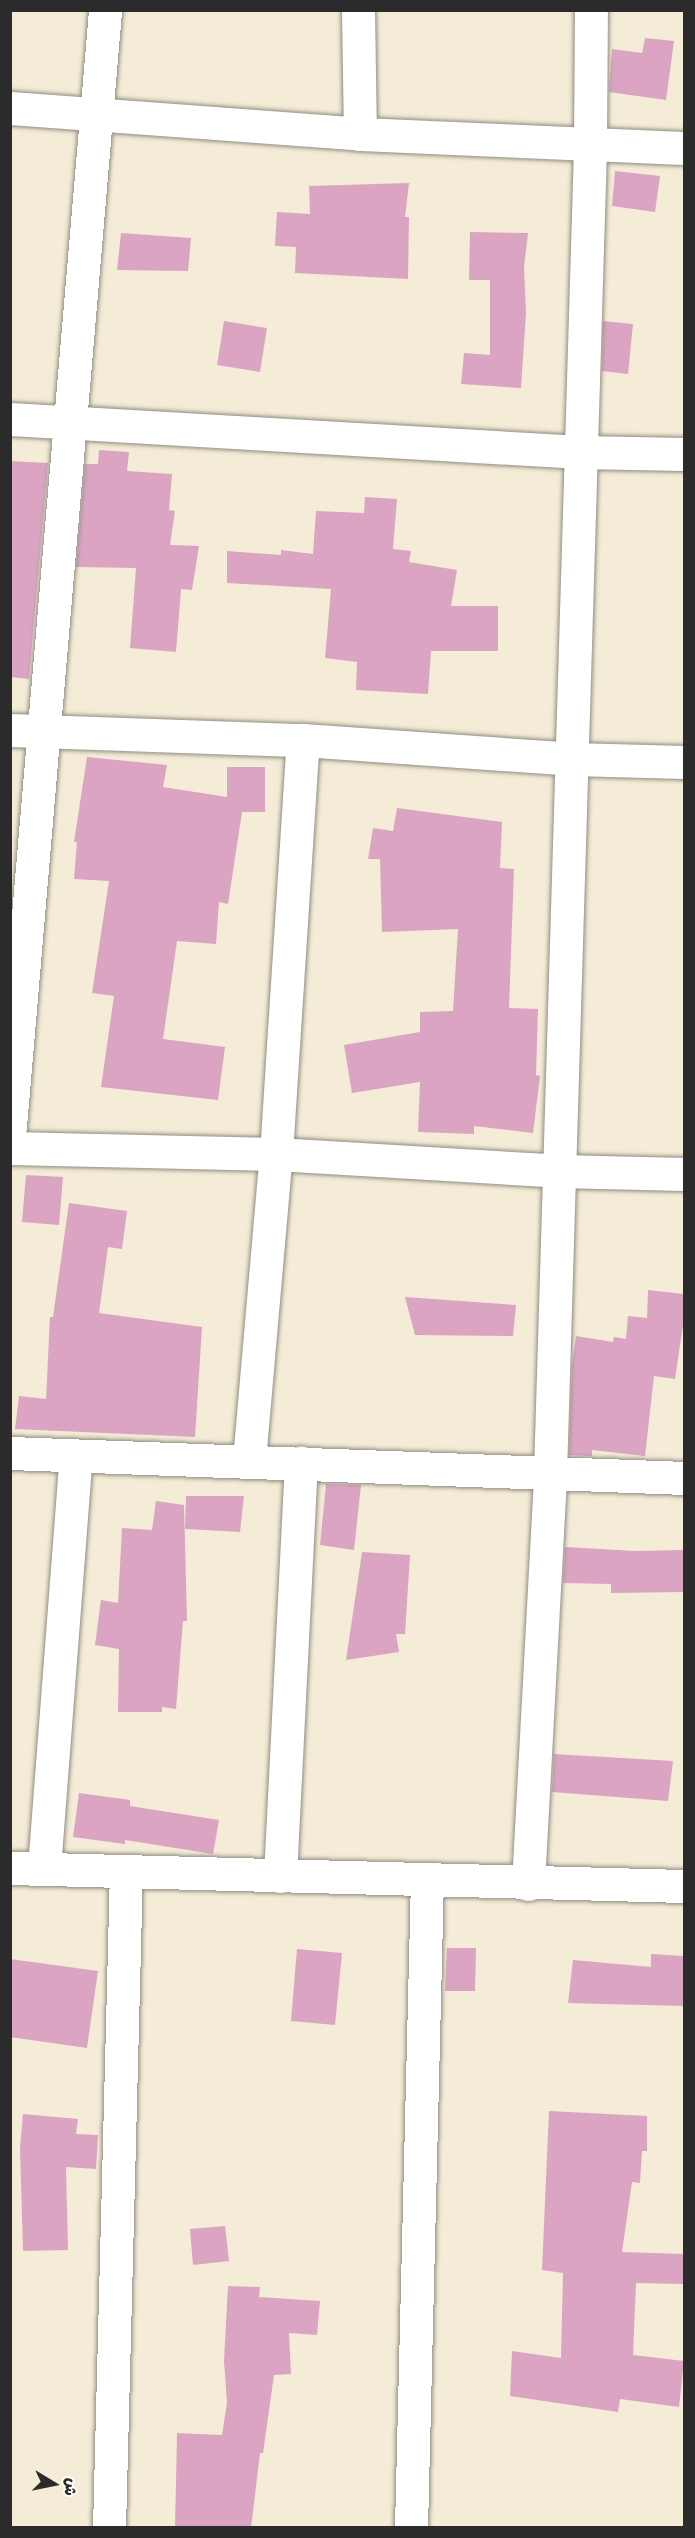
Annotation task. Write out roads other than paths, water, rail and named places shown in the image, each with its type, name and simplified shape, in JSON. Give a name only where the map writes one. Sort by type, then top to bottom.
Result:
[{"type":"street","points":[[10,1126],[105,10]]},
{"type":"street","points":[[358,10],[360,134]]},
{"type":"street","points":[[528,1884],[550,1473],[590,145],[591,10]]},
{"type":"street","points":[[10,108],[360,134],[684,148]]},
{"type":"street","points":[[10,419],[581,452],[684,454]]},
{"type":"street","points":[[10,730],[303,740],[572,759],[684,762]]},
{"type":"street","points":[[249,1460],[276,1154],[303,740]]},
{"type":"street","points":[[10,1148],[276,1154],[560,1171],[684,1174]]},
{"type":"street","points":[[10,1453],[249,1460],[684,1478]]},
{"type":"street","points":[[44,1868],[76,1455]]},
{"type":"street","points":[[280,1876],[301,1463]]},
{"type":"street","points":[[10,1868],[428,1879],[528,1884],[684,1886]]},
{"type":"street","points":[[109,2528],[126,1871]]},
{"type":"street","points":[[411,2528],[428,1879]]}]
